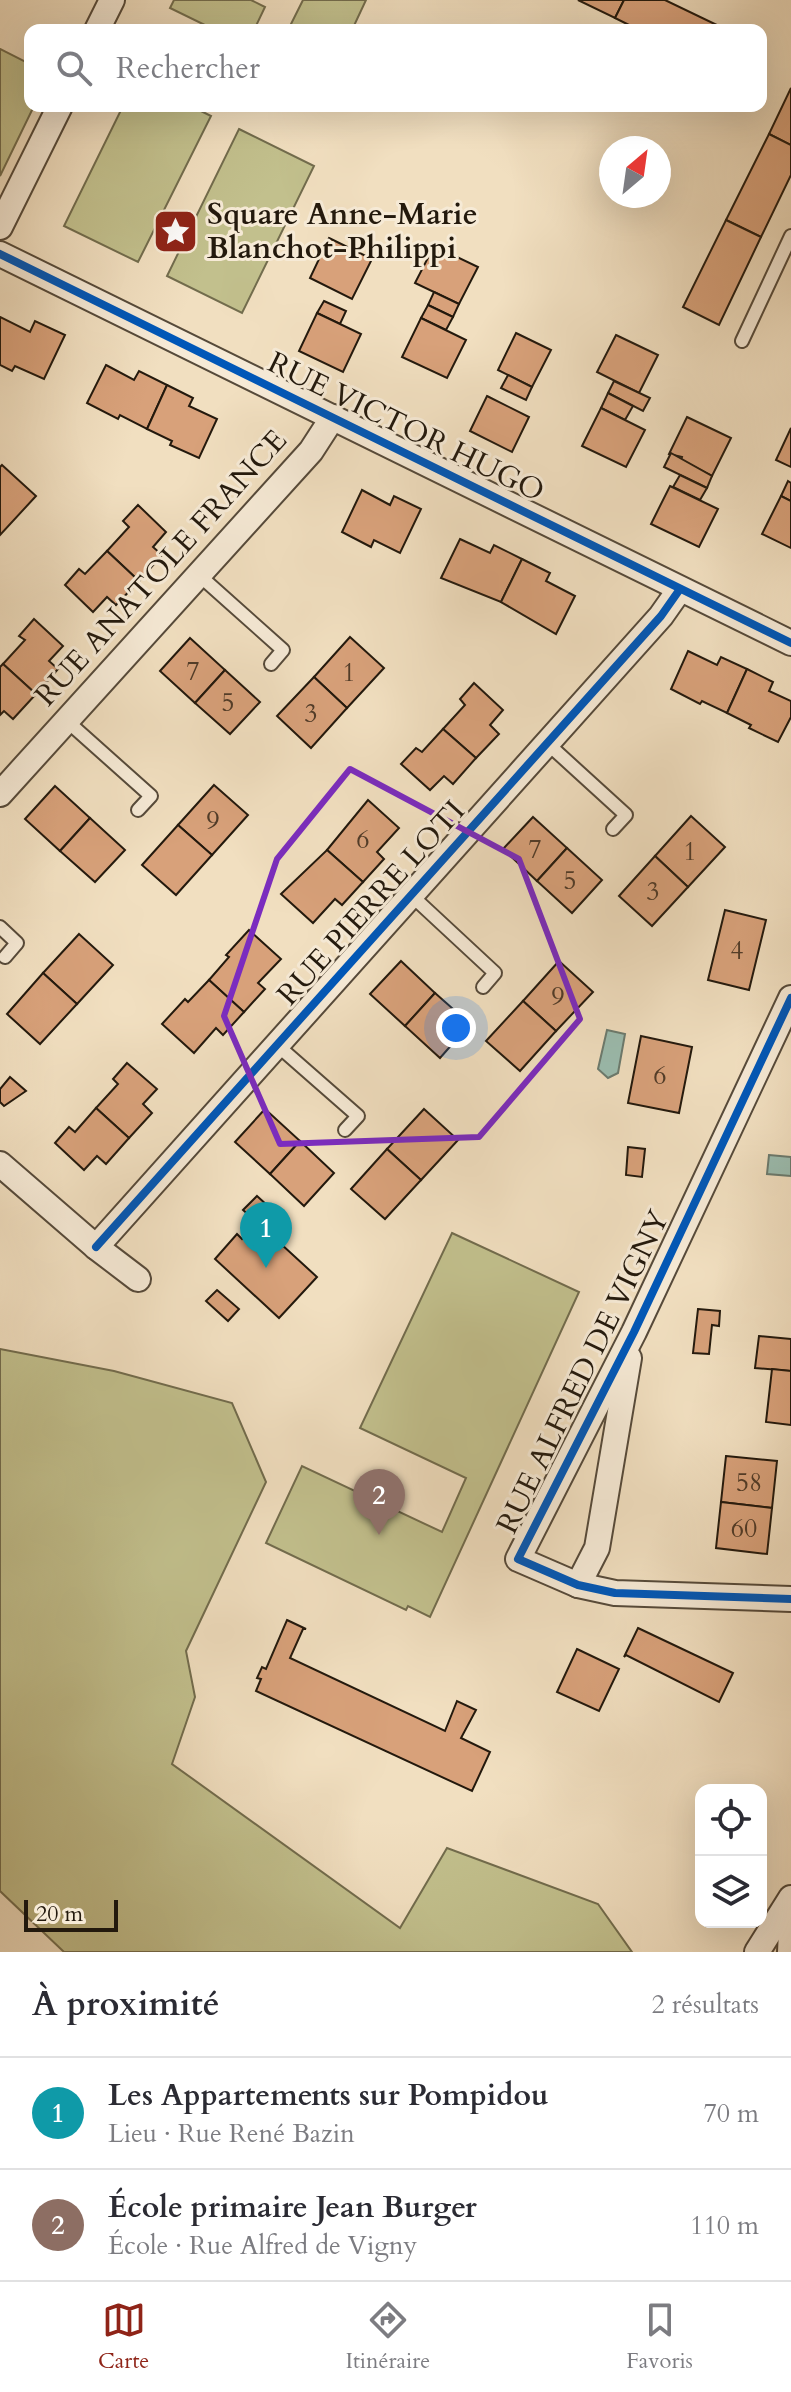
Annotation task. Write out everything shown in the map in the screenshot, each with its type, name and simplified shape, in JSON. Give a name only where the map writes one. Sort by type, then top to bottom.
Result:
[{"type":"street","points":[[100,24],[112,0]]},
{"type":"street","points":[[0,227],[57,112]]},
{"type":"street","name":"RUE VICTOR HUGO","points":[[0,254],[791,643]]},
{"type":"street","name":"RUE ANATOLE FRANCE","points":[[0,794],[311,451],[333,417]]},
{"type":"street","name":"RUE PIERRE LOTI","points":[[96,1247],[661,616],[680,589]]},
{"type":"street","name":"RUE ALFRED DE VIGNY","points":[[791,998],[634,1332],[518,1559],[578,1585],[615,1593],[791,1599]]},
{"type":"street","points":[[0,1164],[138,1279]]},
{"type":"street","name":"RUE ALFRED DE VIGNY","points":[[578,1585],[597,1548],[634,1332]]},
{"type":"street","points":[[757,1952],[791,1898]]},
{"type":"street","points":[[790,1952],[791,1931]]},
{"type":"lane","points":[[742,341],[791,236]]},
{"type":"lane","points":[[199,575],[283,650],[271,664]]},
{"type":"lane","points":[[67,721],[151,796],[138,810]]},
{"type":"lane","points":[[547,743],[626,815],[613,829]]},
{"type":"lane","points":[[411,895],[495,973],[483,987]]},
{"type":"lane","points":[[0,927],[17,943],[5,957]]},
{"type":"lane","points":[[277,1045],[358,1116],[345,1130]]},
{"type":"highlighted area","points":[[350,769],[519,859],[580,1019],[479,1137],[280,1144],[224,1016],[277,859]]},
{"type":"shaded area","points":[[174,0],[251,0],[265,7],[257,24],[203,24],[170,8]]},
{"type":"shaded area","points":[[303,0],[366,0],[355,24],[291,24]]},
{"type":"shaded area","points":[[0,49],[24,61],[24,112],[31,112],[0,176]]},
{"type":"shaded area","points":[[120,112],[203,112],[211,116],[138,262],[64,226]]},
{"type":"shaded area","points":[[239,129],[314,166],[242,313],[167,276]]},
{"type":"shaded area","points":[[607,1030],[625,1034],[618,1073],[608,1078],[598,1069]]},
{"type":"shaded area","points":[[769,1155],[791,1157],[791,1176],[767,1174]]},
{"type":"shaded area","points":[[452,1233],[579,1292],[430,1617],[408,1606],[406,1610],[266,1543],[302,1466],[442,1532],[466,1478],[360,1428]]},
{"type":"shaded area","points":[[0,1349],[114,1371],[232,1403],[266,1482],[186,1651],[195,1697],[172,1764],[400,1928],[447,1848],[598,1904],[632,1952],[64,1952],[0,1891]]},
{"type":"building","points":[[578,0],[624,0],[615,18]]},
{"type":"building","points":[[624,0],[665,0],[715,24],[627,24],[615,18]]},
{"type":"building","points":[[791,88],[791,145],[769,134]]},
{"type":"building","points":[[769,134],[791,145],[791,175],[761,237],[726,220]]},
{"type":"building","points":[[726,220],[761,237],[719,325],[683,307]]},
{"type":"building","points":[[329,238],[372,259],[352,299],[310,278]]},
{"type":"building","points":[[434,246],[478,267],[459,304],[415,283]]},
{"type":"building","points":[[434,292],[459,304],[453,317],[428,305]]},
{"type":"building","points":[[324,301],[346,311],[340,324],[317,313]]},
{"type":"building","points":[[428,305],[453,317],[446,330],[421,318]]},
{"type":"building","points":[[317,313],[361,334],[343,372],[299,351]]},
{"type":"building","points":[[0,317],[30,332],[35,321],[65,335],[44,379],[15,366],[12,371],[0,365]]},
{"type":"building","points":[[421,318],[466,340],[447,378],[402,357]]},
{"type":"building","points":[[516,333],[551,350],[532,387],[498,370]]},
{"type":"building","points":[[616,335],[658,355],[639,393],[597,372]]},
{"type":"building","points":[[106,365],[134,380],[139,371],[167,385],[147,429],[87,403]]},
{"type":"building","points":[[508,375],[532,387],[526,400],[501,388]]},
{"type":"building","points":[[614,381],[650,398],[643,411],[608,393]]},
{"type":"building","points":[[167,385],[193,398],[189,406],[217,419],[199,458],[170,445],[172,441],[147,429]]},
{"type":"building","points":[[608,393],[633,406],[625,420],[601,408]]},
{"type":"building","points":[[487,396],[529,417],[512,452],[470,431]]},
{"type":"building","points":[[601,408],[645,430],[626,467],[582,446]]},
{"type":"building","points":[[687,417],[731,438],[712,476],[681,460],[682,457],[669,454]]},
{"type":"building","points":[[791,428],[791,467],[776,460]]},
{"type":"building","points":[[671,453],[712,476],[707,488],[664,467]]},
{"type":"building","points":[[2,465],[36,496],[0,535],[0,467]]},
{"type":"building","points":[[680,475],[707,488],[700,500],[673,487]]},
{"type":"building","points":[[788,481],[791,483],[791,501],[781,496]]},
{"type":"building","points":[[670,486],[718,509],[699,547],[651,524]]},
{"type":"building","points":[[362,490],[390,505],[394,496],[421,509],[400,553],[374,540],[371,547],[342,532]]},
{"type":"building","points":[[781,496],[791,501],[791,548],[762,534]]},
{"type":"building","points":[[138,505],[166,532],[153,547],[162,555],[139,581],[107,551],[129,527],[123,521]]},
{"type":"building","points":[[460,539],[490,553],[494,545],[522,559],[501,602],[441,578]]},
{"type":"building","points":[[107,551],[139,581],[116,605],[107,597],[93,612],[65,585],[79,569],[85,574]]},
{"type":"building","points":[[522,559],[550,573],[546,581],[575,596],[556,634],[501,602]]},
{"type":"building","points":[[34,619],[63,646],[49,661],[58,669],[36,694],[3,664],[25,640],[19,636]]},
{"type":"building","points":[[350,637],[384,668],[347,708],[314,677]]},
{"type":"building","points":[[190,638],[225,670],[195,703],[160,671]]},
{"type":"building","points":[[688,651],[717,665],[721,657],[747,669],[727,713],[671,689]]},
{"type":"building","points":[[3,664],[36,694],[13,719],[4,711],[0,715],[0,667]]},
{"type":"building","points":[[747,669],[773,682],[769,691],[791,701],[791,717],[778,742],[727,713]]},
{"type":"building","points":[[225,670],[260,702],[230,734],[195,703]]},
{"type":"building","points":[[314,677],[347,708],[311,748],[277,716]]},
{"type":"building","points":[[474,683],[503,710],[490,725],[499,734],[476,758],[443,729],[465,705],[460,699]]},
{"type":"building","points":[[443,729],[476,758],[453,784],[444,776],[430,790],[401,764],[416,748],[422,752]]},
{"type":"building","points":[[214,785],[248,815],[212,855],[178,825]]},
{"type":"building","points":[[55,786],[90,818],[60,851],[25,819]]},
{"type":"building","points":[[368,800],[399,828],[377,852],[384,859],[363,882],[327,850]]},
{"type":"building","points":[[691,816],[725,847],[688,887],[655,856]]},
{"type":"building","points":[[533,817],[567,848],[537,881],[503,849]]},
{"type":"building","points":[[90,818],[125,850],[95,882],[60,851]]},
{"type":"building","points":[[178,825],[212,855],[176,895],[142,865]]},
{"type":"building","points":[[567,848],[602,880],[572,913],[537,881]]},
{"type":"building","points":[[327,850],[363,882],[342,905],[335,899],[313,923],[281,894]]},
{"type":"building","points":[[655,856],[688,887],[652,926],[619,896]]},
{"type":"building","points":[[725,910],[766,920],[749,990],[708,980]]},
{"type":"building","points":[[249,930],[281,959],[258,983],[265,989],[244,1012],[209,980]]},
{"type":"building","points":[[79,934],[113,965],[77,1004],[43,973]]},
{"type":"building","points":[[401,961],[435,993],[405,1026],[370,994]]},
{"type":"building","points":[[559,961],[593,992],[556,1031],[523,1001]]},
{"type":"building","points":[[43,973],[77,1004],[40,1044],[7,1014]]},
{"type":"building","points":[[209,980],[244,1012],[223,1035],[216,1028],[194,1053],[162,1024],[185,999],[188,1002]]},
{"type":"building","points":[[435,993],[470,1024],[440,1058],[405,1026]]},
{"type":"building","points":[[523,1001],[556,1031],[520,1071],[486,1041]]},
{"type":"building","points":[[641,1036],[692,1047],[679,1113],[628,1103]]},
{"type":"building","points":[[127,1063],[157,1089],[143,1104],[152,1113],[129,1138],[96,1108],[118,1084],[113,1079]]},
{"type":"building","points":[[10,1077],[26,1091],[4,1106],[0,1102],[0,1089]]},
{"type":"building","points":[[96,1108],[129,1138],[106,1164],[97,1156],[84,1170],[55,1143],[69,1127],[75,1132]]},
{"type":"building","points":[[265,1109],[300,1141],[270,1174],[235,1142]]},
{"type":"building","points":[[424,1109],[458,1140],[421,1180],[387,1149]]},
{"type":"building","points":[[300,1141],[334,1173],[304,1206],[270,1174]]},
{"type":"building","points":[[628,1147],[645,1149],[642,1177],[626,1175]]},
{"type":"building","points":[[387,1149],[421,1180],[385,1219],[351,1189]]},
{"type":"building","points":[[257,1196],[279,1216],[266,1230],[243,1210]]},
{"type":"building","points":[[257,1222],[317,1277],[279,1318],[215,1259],[237,1234],[242,1239]]},
{"type":"building","points":[[217,1290],[239,1309],[228,1321],[206,1301]]},
{"type":"building","points":[[698,1309],[720,1311],[719,1326],[712,1325],[709,1354],[693,1353]]},
{"type":"building","points":[[759,1336],[791,1339],[791,1371],[755,1368]]},
{"type":"building","points":[[772,1369],[791,1371],[791,1425],[766,1422]]},
{"type":"building","points":[[726,1456],[777,1461],[772,1508],[721,1502]]},
{"type":"building","points":[[721,1502],[772,1508],[767,1554],[716,1548]]},
{"type":"building","points":[[287,1620],[306,1629],[303,1629],[290,1658],[445,1731],[457,1701],[476,1710],[461,1738],[490,1752],[472,1791],[256,1691],[261,1679],[257,1678],[262,1667],[266,1669]]},
{"type":"building","points":[[638,1628],[733,1673],[719,1702],[626,1655],[624,1657]]},
{"type":"building","points":[[577,1649],[619,1669],[599,1711],[557,1692]]},
{"type":"cycle path","points":[[0,254],[791,643]]},
{"type":"cycle path","points":[[96,1247],[661,616],[680,589]]},
{"type":"cycle path","points":[[791,998],[634,1332],[518,1559],[578,1585],[615,1593],[791,1599]]},
{"type":"place","name":"Square Anne-Marie Blanchot-Philippi","points":[[176,231]]},
{"type":"place","name":"Les Appartements sur Pompidou","points":[[266,1268]]},
{"type":"place","name":"École primaire Jean Burger","points":[[379,1535]]}]
